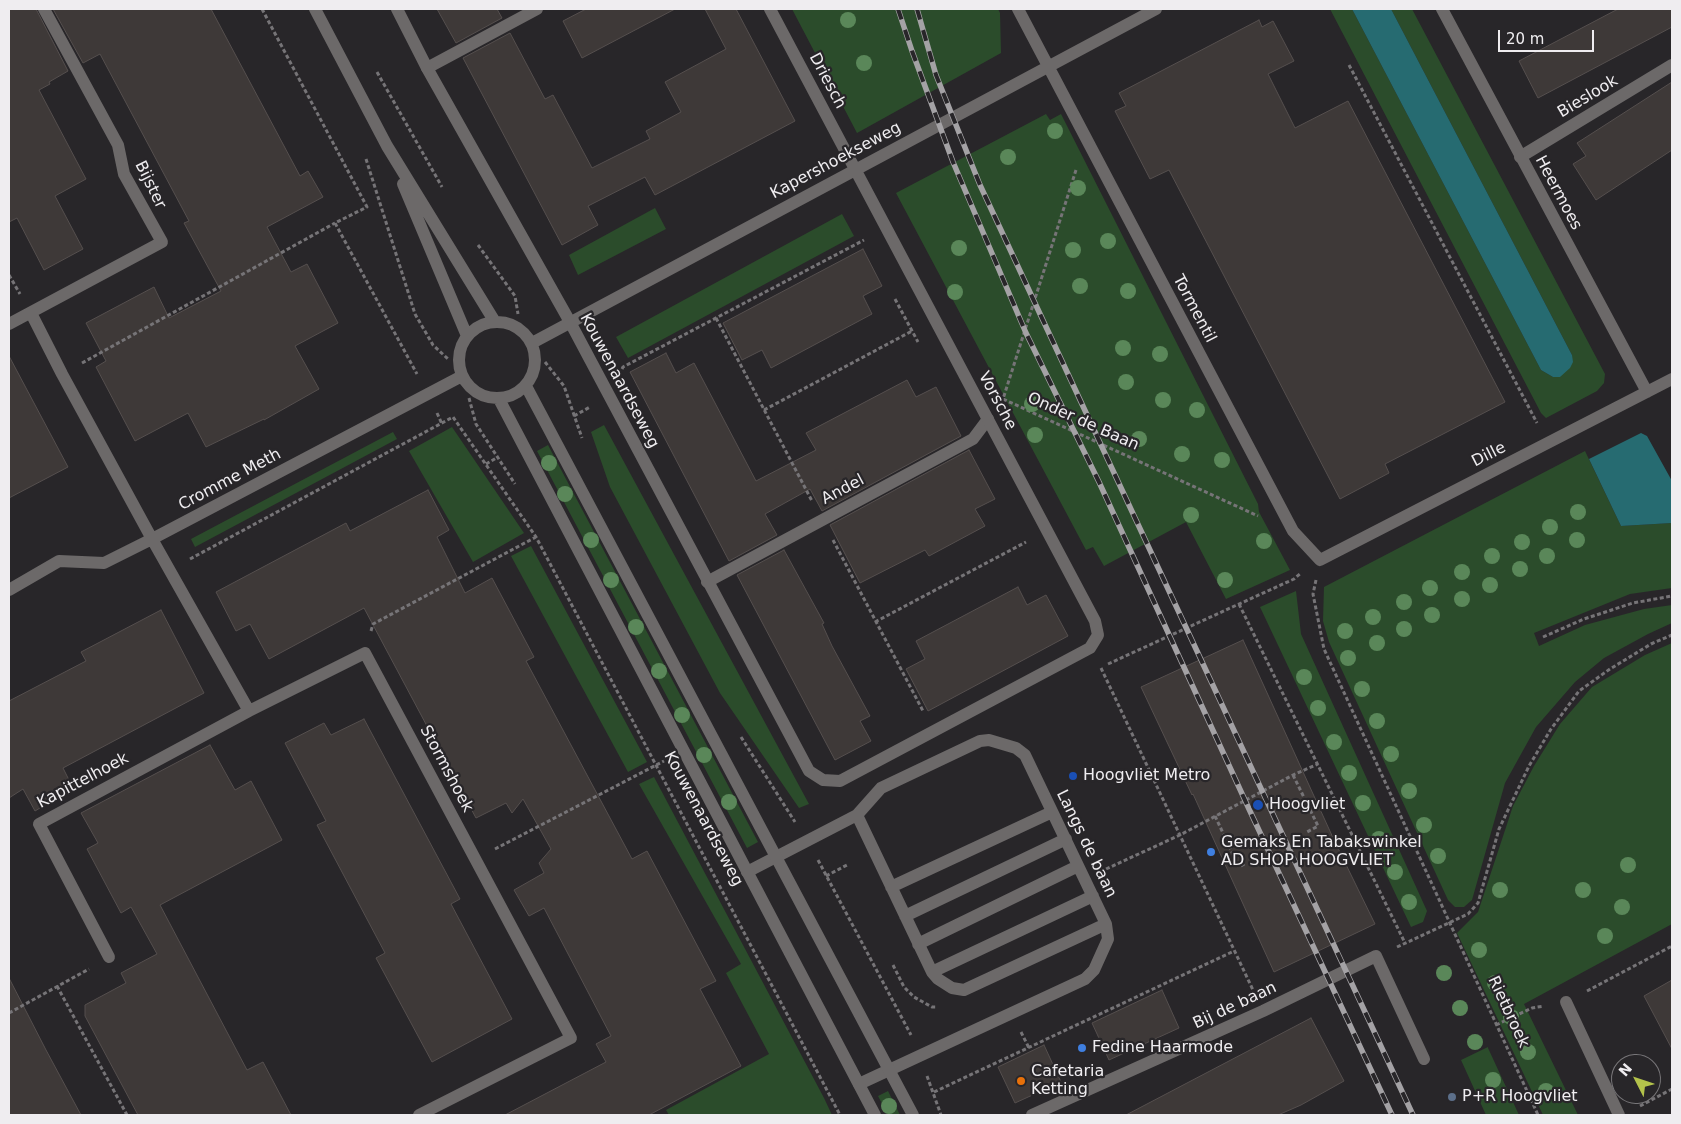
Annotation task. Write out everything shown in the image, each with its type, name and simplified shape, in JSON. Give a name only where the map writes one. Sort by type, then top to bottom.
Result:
[{"type":"street","name":"Bijster","points":[[9,324],[162,242],[124,174],[118,145],[44,9]]},
{"type":"street","points":[[315,9],[387,146],[495,322]]},
{"type":"street","name":"Kouwenaardseweg","points":[[397,9],[427,68],[570,322],[608,397],[809,771],[822,780],[840,781],[1090,648]]},
{"type":"street","points":[[427,68],[537,9]]},
{"type":"street","name":"Driesch","points":[[770,9],[856,169]]},
{"type":"street","name":"Tormentil","points":[[1018,9],[1293,532],[1320,560]]},
{"type":"street","name":"Kapershoekseweg","points":[[532,343],[1156,9]]},
{"type":"street","name":"Heermoes","points":[[1442,9],[1647,392]]},
{"type":"street","name":"Bieslook","points":[[1520,157],[1672,65]]},
{"type":"street","points":[[387,146],[467,336]]},
{"type":"street","name":"Vorsche","points":[[856,169],[1095,621],[1098,636],[1090,648]]},
{"type":"street","points":[[32,313],[62,374],[249,711],[365,653]]},
{"type":"street","points":[[495,322],[504,322],[520,329],[532,343],[536,361],[531,378],[526,386],[518,393],[499,399],[480,395],[472,390],[460,372],[458,357],[461,346],[467,336],[475,329],[495,322]]},
{"type":"street","name":"Cromme Meth","points":[[9,590],[59,562],[104,563],[427,394],[460,372]]},
{"type":"street","name":"Dille","points":[[1320,560],[1672,379]]},
{"type":"street","points":[[526,386],[913,1115]]},
{"type":"street","name":"Kouwenaardseweg","points":[[499,399],[876,1115]]},
{"type":"street","name":"Andel","points":[[707,582],[972,439],[988,419]]},
{"type":"street","name":"Stormshoek","points":[[365,653],[571,1038],[418,1115]]},
{"type":"street","name":"Kapittelhoek","points":[[109,957],[39,824],[249,711]]},
{"type":"street","name":"Langs de baan","points":[[777,857],[857,815],[882,788],[980,741],[989,740],[1016,748],[1025,755],[1106,924],[1108,938],[1094,970],[1084,979],[859,1084]]},
{"type":"street","points":[[891,887],[1052,812]]},
{"type":"street","points":[[857,815],[932,972],[952,988],[964,990],[1106,924]]},
{"type":"street","points":[[905,916],[1066,839]]},
{"type":"street","name":"Kouwenaardseweg","points":[[748,872],[777,857]]},
{"type":"street","points":[[918,944],[1078,866]]},
{"type":"street","points":[[932,972],[1093,896]]},
{"type":"street","points":[[1376,956],[1424,1059]]},
{"type":"street","name":"Bij de baan","points":[[1032,1115],[1263,1011],[1376,956]]},
{"type":"street","points":[[1566,1002],[1619,1115]]},
{"type":"path","points":[[62,374],[335,222],[368,207],[262,9]]},
{"type":"path","points":[[373,65],[446,195]]},
{"type":"path","points":[[1349,65],[1548,443]]},
{"type":"path","name":"Onder de Baan","points":[[1086,138],[1003,400],[1293,532]]},
{"type":"path","points":[[365,154],[415,314],[433,345],[460,372]]},
{"type":"path","points":[[170,570],[442,424],[335,222]]},
{"type":"path","points":[[550,429],[608,397],[623,367],[864,240]]},
{"type":"path","points":[[477,244],[515,296],[520,329]]},
{"type":"path","points":[[764,410],[912,331]]},
{"type":"path","name":"Kouwenaardseweg","points":[[442,424],[453,417],[536,538],[840,1115]]},
{"type":"path","points":[[486,464],[523,444]]},
{"type":"path","points":[[365,653],[372,624],[536,538]]},
{"type":"path","points":[[875,622],[1026,542]]},
{"type":"path","points":[[1101,667],[1294,579],[1320,560]]},
{"type":"path","name":"Rietbroek","points":[[1320,560],[1313,594],[1324,649],[1538,1115]]},
{"type":"path","points":[[1543,637],[1584,619],[1633,603],[1672,596]]},
{"type":"path","points":[[1239,604],[1405,943]]},
{"type":"path","points":[[1376,956],[1468,914],[1478,903],[1499,829],[1528,766],[1551,729],[1579,691],[1651,644],[1672,635]]},
{"type":"path","points":[[1090,648],[1101,667],[1263,1011]]},
{"type":"path","points":[[476,859],[670,758]]},
{"type":"path","points":[[1084,880],[1180,834],[1292,775],[1318,764]]},
{"type":"path","points":[[1292,775],[1318,826],[1307,832]]},
{"type":"path","points":[[1214,816],[1239,867],[1246,863]]},
{"type":"path","points":[[807,841],[906,1026],[920,1056],[942,1115]]},
{"type":"path","points":[[826,876],[847,865]]},
{"type":"path","points":[[1496,1025],[1532,1008],[1566,1002],[1672,946]]},
{"type":"path","points":[[934,1092],[1234,950]]},
{"type":"path","points":[[9,1013],[109,957]]},
{"type":"path","points":[[57,986],[127,1115]]},
{"type":"path","points":[[1639,1106],[1672,1089]]},
{"type":"green space","points":[[792,9],[998,9],[1000,13],[1001,53],[857,133]]},
{"type":"green space","points":[[1330,9],[1352,9],[1541,370],[1553,377],[1560,377],[1572,355],[1391,9],[1412,9],[1605,374],[1604,383],[1597,391],[1546,418],[1541,413]]},
{"type":"green space","points":[[1046,114],[1050,120],[1061,114],[1258,504],[1259,512],[1290,570],[1226,599],[1186,522],[1104,566],[1093,547],[1086,550],[896,193]]},
{"type":"green space","points":[[655,208],[666,229],[578,275],[569,255]]},
{"type":"green space","points":[[842,214],[854,236],[628,358],[616,337]]},
{"type":"green space","points":[[604,425],[809,804],[799,808],[720,693],[610,487],[591,432]]},
{"type":"green space","points":[[452,427],[524,533],[473,562],[409,451]]},
{"type":"green space","points":[[393,432],[397,439],[195,547],[191,539]]},
{"type":"green space","points":[[548,445],[758,842],[747,848],[537,451]]},
{"type":"green space","points":[[1585,451],[1621,526],[1672,523],[1672,588],[1630,594],[1534,633],[1539,646],[1585,625],[1644,609],[1672,605],[1672,623],[1604,658],[1575,682],[1536,727],[1505,783],[1472,900],[1464,907],[1455,907],[1448,900],[1329,642],[1323,621],[1324,587]]},
{"type":"green space","points":[[531,546],[647,762],[628,772],[511,556]]},
{"type":"green space","points":[[1296,591],[1301,634],[1427,911],[1423,922],[1411,927],[1260,607]]},
{"type":"green space","points":[[1672,643],[1672,924],[1524,1004],[1578,1115],[1543,1115],[1457,933],[1478,912],[1513,806],[1534,766],[1560,724],[1592,687],[1645,655]]},
{"type":"green space","points":[[654,777],[832,1115],[669,1115],[666,1110],[769,1054],[726,973],[741,964],[639,784]]},
{"type":"green space","points":[[1488,1047],[1519,1115],[1486,1115],[1461,1060]]},
{"type":"green space","points":[[888,1091],[900,1115],[888,1115],[878,1096]]},
{"type":"water","points":[[1352,9],[1391,9],[1572,355],[1573,362],[1570,368],[1560,377],[1553,377],[1541,370]]},
{"type":"water","points":[[1641,433],[1647,436],[1672,481],[1672,523],[1621,526],[1589,459]]},
{"type":"building","points":[[9,9],[36,9],[68,71],[39,90],[86,179],[55,196],[83,249],[44,270],[17,218],[9,222]]},
{"type":"building","points":[[53,9],[211,9],[300,176],[308,171],[323,197],[267,227],[291,272],[307,264],[338,323],[295,346],[319,389],[264,420],[206,447],[188,413],[135,441],[96,367],[106,361],[86,323],[154,287],[169,318],[221,291],[184,223],[189,221],[100,54],[83,63]]},
{"type":"building","points":[[437,9],[497,9],[502,18],[456,43]]},
{"type":"building","points":[[586,9],[675,9],[582,58],[563,21]]},
{"type":"building","points":[[705,9],[736,9],[795,121],[655,195],[645,177],[588,206],[598,225],[562,245],[463,58],[510,33],[545,99],[553,95],[592,168],[650,139],[646,131],[681,112],[665,82],[726,49]]},
{"type":"building","points":[[1618,9],[1672,9],[1672,27],[1538,98],[1519,61]]},
{"type":"building","points":[[1259,20],[1262,27],[1273,21],[1294,61],[1268,74],[1295,128],[1348,101],[1505,402],[1385,464],[1389,473],[1340,499],[1169,170],[1150,179],[1115,111],[1126,106],[1119,93]]},
{"type":"building","points":[[1672,82],[1672,150],[1596,200],[1573,164],[1586,156],[1577,143]]},
{"type":"building","points":[[863,249],[882,286],[863,296],[872,314],[771,368],[762,350],[742,360],[723,323]]},
{"type":"building","points":[[666,353],[676,373],[694,363],[756,481],[816,450],[806,433],[907,380],[916,397],[936,387],[961,436],[822,511],[810,489],[765,514],[777,535],[729,561],[630,372]]},
{"type":"building","points":[[9,356],[68,467],[9,498]]},
{"type":"building","points":[[969,450],[995,499],[975,509],[985,526],[929,556],[925,550],[860,583],[830,525]]},
{"type":"building","points":[[428,490],[449,530],[437,537],[465,593],[492,578],[534,657],[526,661],[632,859],[647,851],[716,981],[700,989],[741,1066],[649,1115],[505,1115],[606,1062],[596,1044],[611,1036],[544,908],[529,916],[514,890],[544,873],[539,863],[551,849],[523,799],[512,813],[506,803],[476,818],[364,608],[269,659],[250,624],[236,631],[216,592],[346,523],[350,531]]},
{"type":"building","points":[[784,550],[824,623],[822,624],[832,646],[870,716],[860,721],[871,741],[835,760],[737,575]]},
{"type":"building","points":[[1018,587],[1027,605],[1046,595],[1068,636],[928,711],[906,669],[925,659],[916,641]]},
{"type":"building","points":[[161,610],[204,693],[63,768],[73,788],[35,811],[23,789],[9,798],[9,701],[86,661],[81,652]]},
{"type":"building","points":[[1243,640],[1334,840],[1375,924],[1274,972],[1193,794],[1141,687]]},
{"type":"building","points":[[364,719],[460,899],[451,904],[512,1019],[432,1062],[376,958],[385,953],[317,825],[326,821],[285,743],[324,723],[331,735]]},
{"type":"building","points":[[210,745],[235,790],[251,781],[282,840],[160,905],[247,1070],[263,1062],[291,1115],[138,1115],[85,1016],[85,1005],[126,983],[121,973],[157,954],[131,907],[121,913],[87,849],[98,843],[81,813]]},
{"type":"building","points":[[9,978],[46,1050],[81,1115],[9,1115]]},
{"type":"building","points":[[1672,980],[1672,1049],[1644,996]]},
{"type":"building","points":[[1162,990],[1179,1028],[1109,1060],[1092,1023]]},
{"type":"building","points":[[1311,1018],[1344,1081],[1301,1105],[1278,1115],[1126,1115]]},
{"type":"building","points":[[1044,1045],[1061,1082],[1015,1103],[998,1067]]},
{"type":"railway","points":[[898,9],[953,162],[1026,333],[1099,482],[1392,1115]]},
{"type":"railway","points":[[917,9],[936,75],[980,185],[1413,1115]]},
{"type":"place","name":"Hoogvliet Metro","points":[[1073,776]]},
{"type":"place","name":"Hoogvliet","points":[[1258,805]]},
{"type":"place","name":"Gemaks En Tabakswinkel AD SHOP HOOGVLIET","points":[[1211,852]]},
{"type":"place","name":"Fedine Haarmode","points":[[1082,1048]]},
{"type":"place","name":"Cafetaria Ketting","points":[[1021,1081]]},
{"type":"place","name":"P+R Hoogvliet","points":[[1452,1097]]}]
